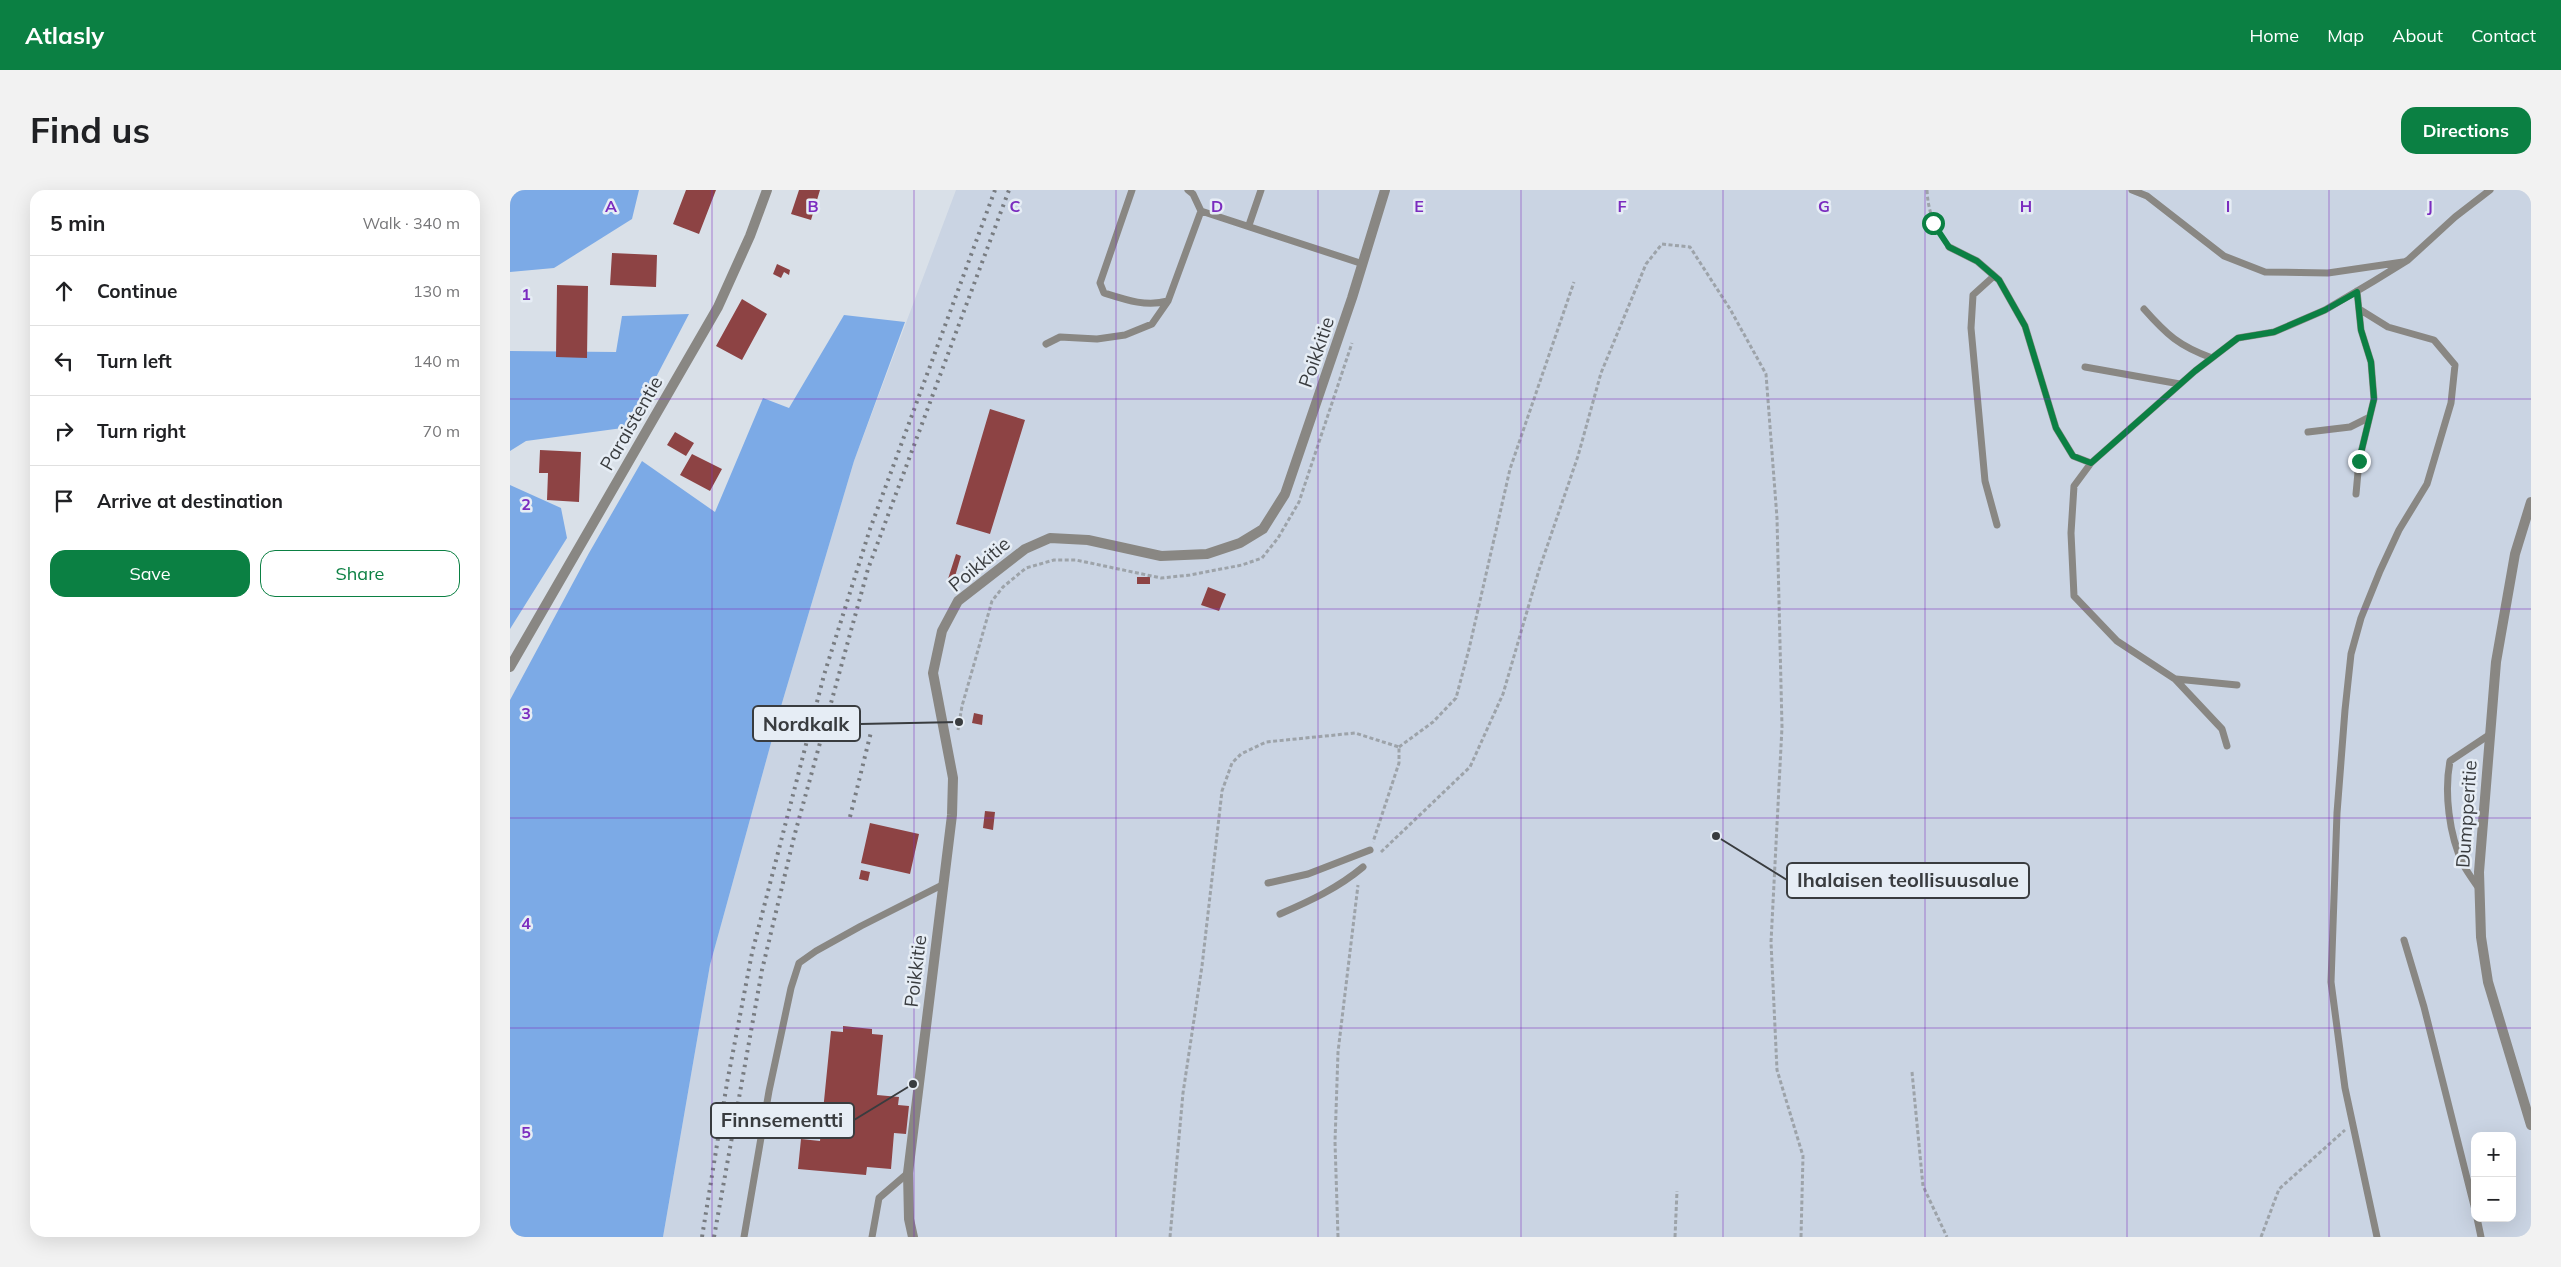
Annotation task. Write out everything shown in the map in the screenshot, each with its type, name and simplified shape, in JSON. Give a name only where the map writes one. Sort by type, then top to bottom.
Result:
[{"type":"street","name":"Paraistentie","points":[[510,666],[718,307],[750,236],[768,190]]},
{"type":"street","name":"Poikkitie","points":[[913,1237],[909,1219],[908,1173],[952,815],[953,778],[933,674],[942,631],[958,601],[1025,549],[1050,538],[1088,540],[1161,556],[1208,554],[1240,543],[1263,530],[1285,494],[1363,264],[1385,190]]},
{"type":"street","name":"Dumpperitie","points":[[2531,502],[2515,554],[2496,662],[2489,735],[2480,889],[2481,937],[2488,982],[2531,1125]]},
{"type":"lane","points":[[1132,190],[1100,283],[1104,293],[1130,302],[1155,304],[1168,301]]},
{"type":"lane","points":[[1188,190],[1193,194],[1202,211],[1363,264]]},
{"type":"lane","points":[[1249,225],[1261,190]]},
{"type":"lane","points":[[2132,190],[2147,196],[2224,256],[2265,272],[2328,273],[2408,260]]},
{"type":"lane","points":[[2226,746],[2222,729],[2175,679],[2117,641],[2074,596],[2071,533],[2074,486],[2091,463],[2180,384],[2238,338],[2274,332],[2325,310],[2357,292],[2408,260],[2455,217],[2490,190]]},
{"type":"lane","points":[[1046,344],[1060,337],[1097,339],[1125,335],[1152,324],[1168,301],[1202,211]]},
{"type":"lane","points":[[1949,247],[1977,261],[1999,280],[2025,326],[2056,428],[2073,456],[2091,463]]},
{"type":"lane","points":[[1994,276],[1973,295],[1971,328],[1985,481],[1997,524]]},
{"type":"lane","points":[[2356,494],[2359,461],[2374,399],[2371,362],[2361,330],[2357,292]]},
{"type":"lane","points":[[2144,309],[2162,330],[2186,348],[2212,358]]},
{"type":"lane","points":[[2359,309],[2388,327],[2434,340],[2455,365],[2451,403],[2427,484],[2399,530],[2380,571],[2361,618],[2351,654],[2337,813],[2331,982],[2346,1088],[2377,1237]]},
{"type":"lane","points":[[2085,367],[2180,384]]},
{"type":"lane","points":[[2308,432],[2350,427],[2368,418]]},
{"type":"lane","points":[[2175,679],[2237,685]]},
{"type":"lane","points":[[2480,889],[2463,864],[2448,812],[2447,775],[2450,761],[2489,735]]},
{"type":"lane","points":[[1268,883],[1308,874],[1370,850]]},
{"type":"lane","points":[[1280,914],[1319,897],[1349,879],[1363,867]]},
{"type":"lane","points":[[744,1237],[769,1091],[791,988],[799,963],[816,951],[861,926],[944,884]]},
{"type":"lane","points":[[2404,940],[2424,1007],[2471,1194]]},
{"type":"lane","points":[[872,1237],[879,1198],[908,1173]]},
{"type":"lane","points":[[2478,1222],[2481,1237]]},
{"type":"path","points":[[1927,190],[1928,206],[1933,223],[1949,247]]},
{"type":"path","points":[[1338,1237],[1335,1142],[1338,1052],[1358,881],[1363,867],[1417,819],[1470,767],[1504,694],[1539,570],[1578,456],[1600,373],[1646,264],[1662,244],[1690,246],[1766,374],[1777,518],[1782,726],[1771,942],[1777,1070],[1803,1156],[1801,1237]]},
{"type":"path","points":[[1399,747],[1434,722],[1456,698],[1510,468],[1574,282]]},
{"type":"path","points":[[959,734],[958,727],[962,706],[992,601],[1003,587],[1026,568],[1054,560],[1076,560],[1161,578],[1190,575],[1242,565],[1262,558],[1278,538],[1298,502],[1352,342]]},
{"type":"path","points":[[1171,1237],[1169,1229],[1183,1093],[1202,966],[1222,791],[1232,763],[1241,754],[1266,742],[1355,733],[1399,747]]},
{"type":"path","points":[[1370,850],[1400,763],[1399,747]]},
{"type":"path","points":[[1912,1072],[1923,1186],[1947,1237]]},
{"type":"path","points":[[2261,1237],[2278,1189],[2353,1123]]},
{"type":"path","points":[[1675,1237],[1678,1191]]},
{"type":"shaded area","points":[[510,190],[639,190],[632,219],[554,268],[510,272]]},
{"type":"shaded area","points":[[956,190],[2531,190],[2531,1237],[663,1237],[710,965],[782,703],[854,461]]},
{"type":"shaded area","points":[[689,314],[630,427],[526,441],[510,451],[510,351],[616,352],[622,316]]},
{"type":"shaded area","points":[[844,315],[905,322],[854,461],[782,703],[710,965],[663,1237],[510,1237],[510,700],[589,553],[642,461],[715,512],[763,398],[789,408]]},
{"type":"shaded area","points":[[510,485],[561,508],[567,538],[510,629]]},
{"type":"building","points":[[686,190],[716,190],[699,234],[673,224]]},
{"type":"building","points":[[799,190],[820,190],[811,220],[791,214]]},
{"type":"building","points":[[612,253],[657,255],[656,287],[610,285]]},
{"type":"building","points":[[777,264],[790,270],[789,275],[784,272],[781,278],[773,274]]},
{"type":"building","points":[[557,285],[588,286],[587,358],[556,357]]},
{"type":"building","points":[[742,299],[767,314],[742,360],[716,346]]},
{"type":"building","points":[[990,409],[1025,420],[990,534],[956,524]]},
{"type":"building","points":[[675,432],[694,443],[686,456],[667,445]]},
{"type":"building","points":[[540,450],[581,452],[579,502],[547,500],[548,473],[539,473]]},
{"type":"building","points":[[692,454],[722,469],[710,491],[680,475]]},
{"type":"building","points":[[956,554],[961,556],[953,583],[947,582]]},
{"type":"building","points":[[1137,577],[1150,577],[1150,584],[1137,584]]},
{"type":"building","points":[[1208,587],[1226,594],[1219,611],[1201,605]]},
{"type":"building","points":[[974,713],[983,715],[982,725],[972,723]]},
{"type":"building","points":[[985,811],[995,812],[993,830],[983,828]]},
{"type":"building","points":[[870,823],[919,834],[910,874],[861,863]]},
{"type":"building","points":[[861,870],[870,872],[868,881],[859,879]]},
{"type":"building","points":[[843,1026],[872,1029],[872,1034],[883,1035],[877,1095],[899,1097],[898,1105],[909,1106],[906,1134],[894,1133],[891,1169],[867,1167],[866,1175],[798,1169],[801,1139],[820,1141],[831,1031],[843,1032]]},
{"type":"railway","points":[[702,1237],[727,1083],[752,953],[824,675],[870,529],[995,190]]},
{"type":"railway","points":[[714,1237],[762,970],[794,837],[868,569],[1009,190]]},
{"type":"railway","points":[[850,817],[871,732]]},
{"type":"place","name":"Nordkalk","points":[[959,722]]},
{"type":"place","name":"Ihalaisen teollisuusalue","points":[[1716,836]]},
{"type":"place","name":"Finnsementti","points":[[913,1084]]},
{"type":"route","points":[[1933,223],[1949,247],[1977,261],[1999,280],[2025,326],[2041,373],[2056,428],[2073,456],[2091,463],[2195,371],[2238,338],[2274,332],[2325,310],[2357,292],[2361,330],[2371,362],[2374,399],[2359,461]]}]
